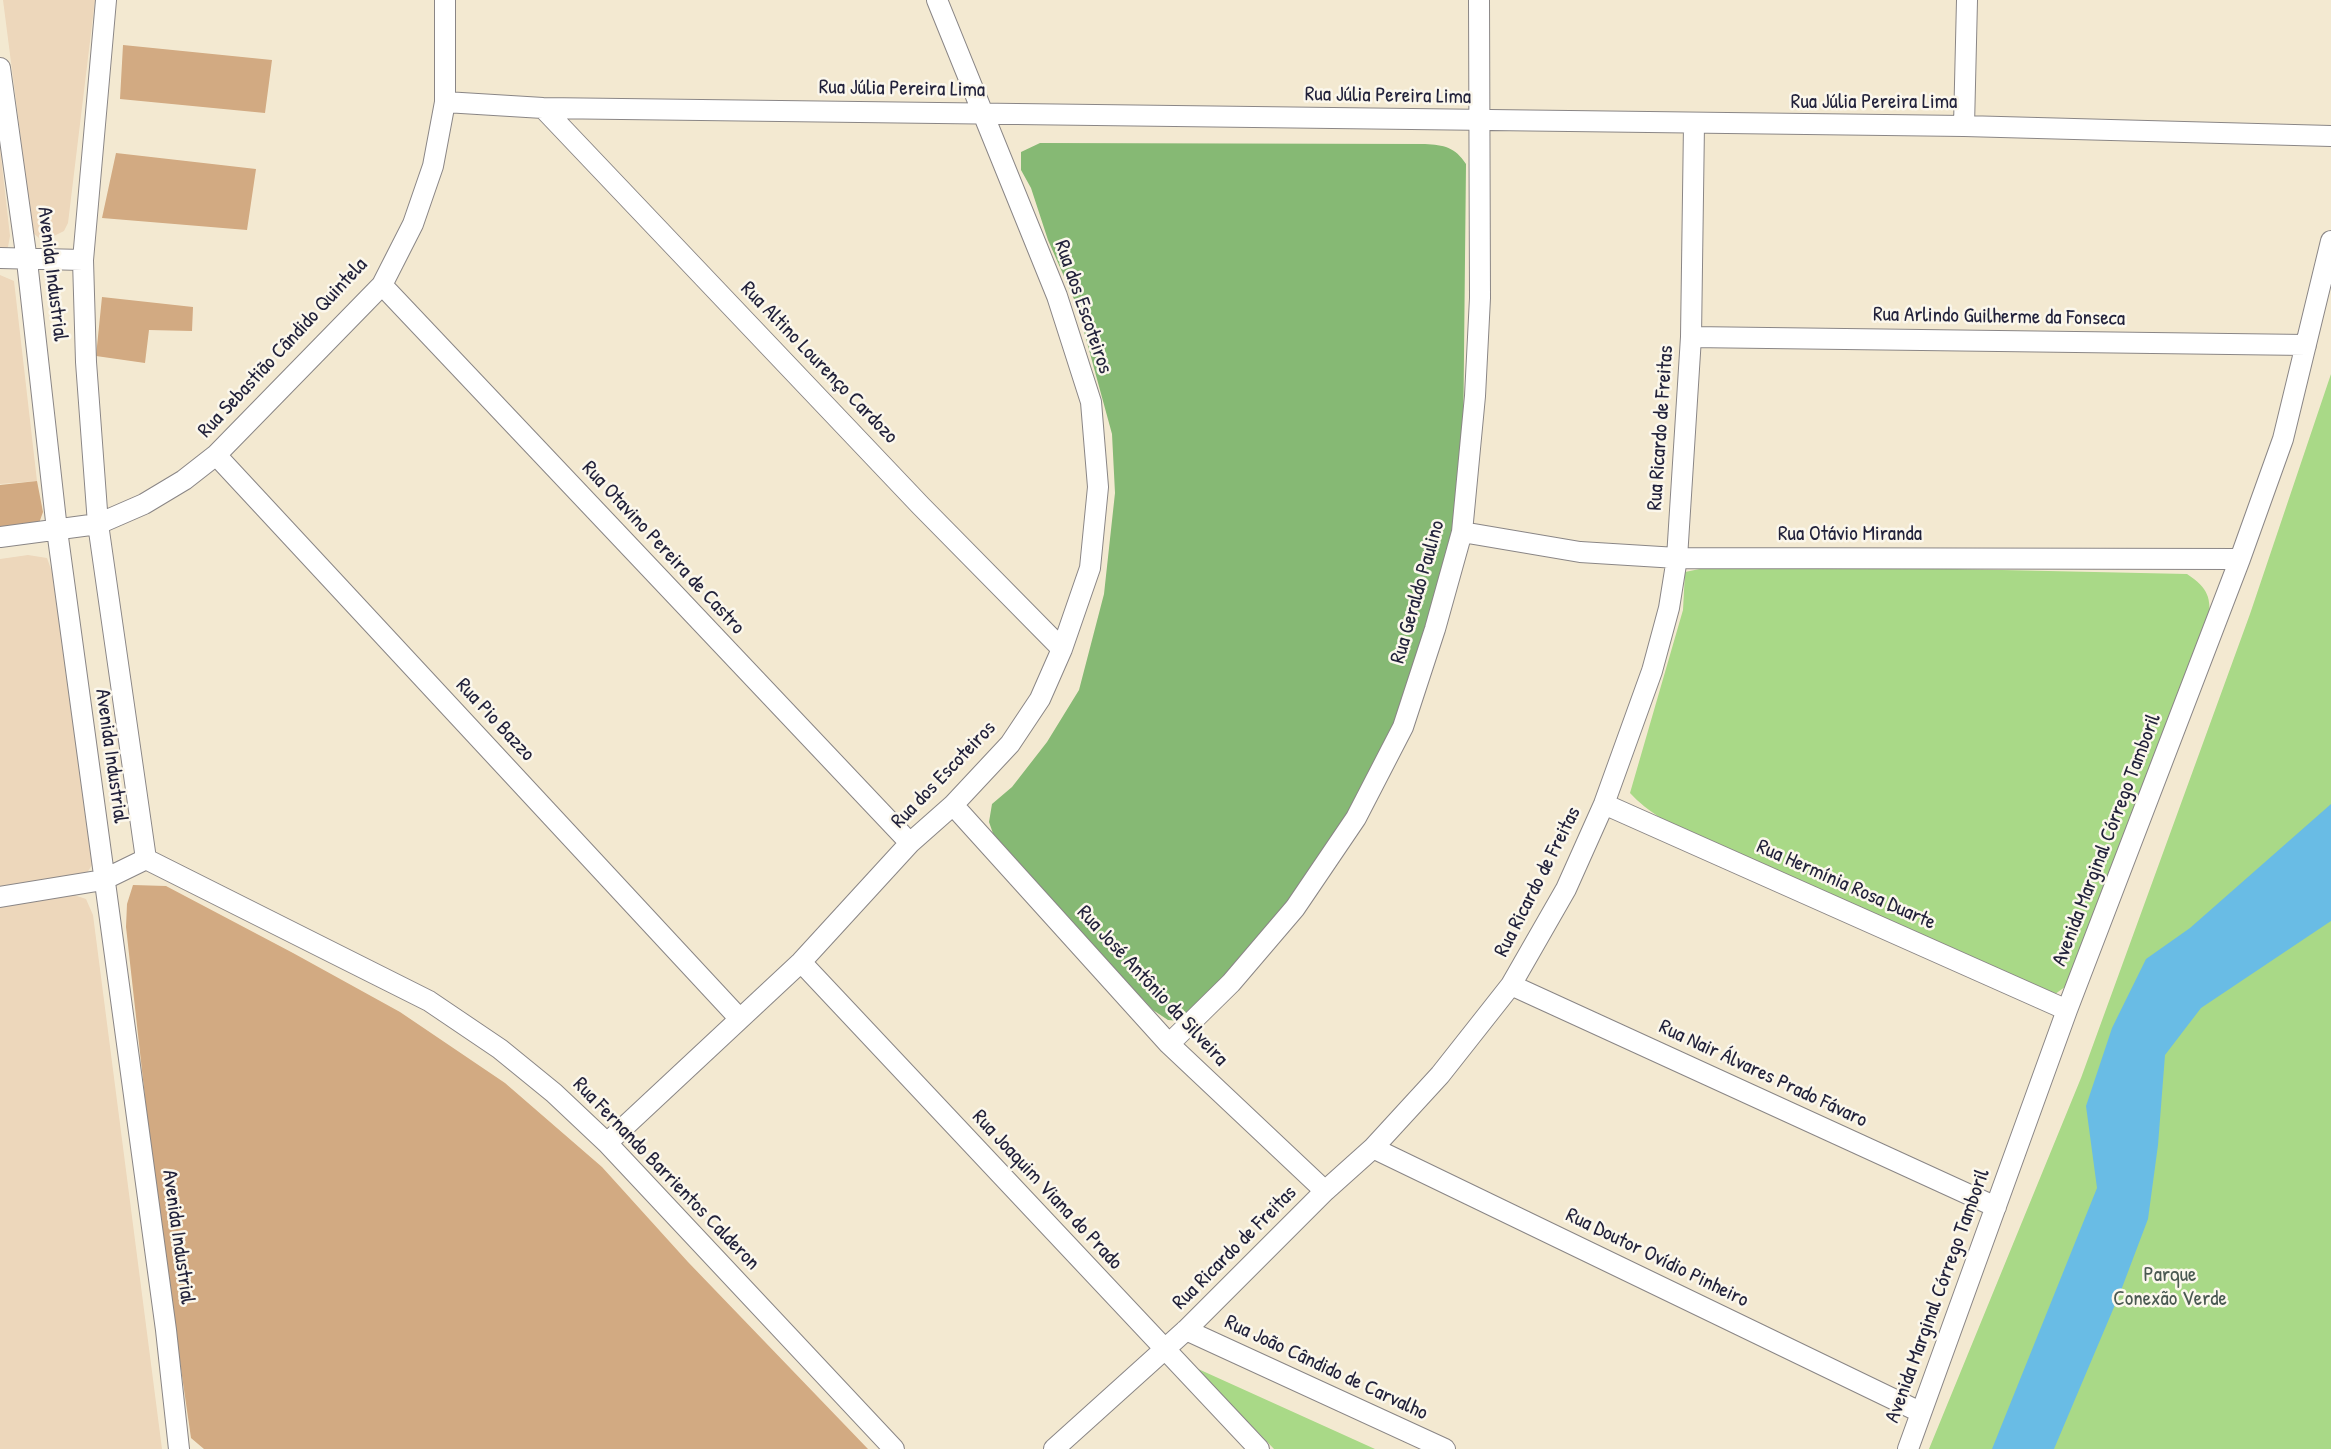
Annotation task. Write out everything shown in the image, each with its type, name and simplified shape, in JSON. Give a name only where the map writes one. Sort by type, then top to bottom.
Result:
[{"type":"street","name":"Avenida Industrial","points":[[106,0],[83,260],[86,362],[98,524],[146,859]]},
{"type":"street","name":"Rua Sebastião Cândido Quintela","points":[[0,537],[98,524],[144,504],[184,480],[216,454],[382,285],[413,224],[433,166],[445,102],[445,0]]},
{"type":"street","name":"Rua dos Escoteiros","points":[[607,1143],[801,962],[910,843],[953,805],[1010,744],[1040,699],[1062,649],[1090,568],[1098,487],[1090,402],[1057,296],[938,0]]},
{"type":"street","name":"Rua Geraldo Paulino","points":[[1169,1044],[1231,983],[1296,908],[1356,818],[1403,727],[1462,532],[1476,396],[1480,298],[1479,0]]},
{"type":"street","points":[[1964,126],[1967,0]]},
{"type":"street","name":"Avenida Industrial","points":[[0,69],[27,261],[57,530],[166,1330],[179,1449]]},
{"type":"street","name":"Rua Júlia Pereira Lima","points":[[445,102],[543,108],[1964,126],[2331,136]]},
{"type":"street","name":"Rua Altino Lourenço Cardozo","points":[[543,108],[921,506],[1062,649]]},
{"type":"street","name":"Rua Ricardo de Freitas","points":[[1054,1449],[1186,1330],[1325,1191],[1373,1148],[1440,1075],[1511,985],[1566,890],[1604,804],[1652,671],[1669,608],[1677,558],[1692,336],[1694,124]]},
{"type":"street","name":"Avenida Marginal Córrego Tamboril","points":[[1908,1449],[2067,1010],[2240,559],[2283,439],[2331,241]]},
{"type":"street","points":[[0,258],[27,261],[83,260]]},
{"type":"street","name":"Rua Otavino Pereira de Castro","points":[[382,285],[910,843]]},
{"type":"street","name":"Rua Arlindo Guilherme da Fonseca","points":[[1692,336],[2306,345]]},
{"type":"street","name":"Rua Pio Bazzo","points":[[216,454],[739,1018]]},
{"type":"street","name":"Rua Otávio Miranda","points":[[1462,532],[1580,552],[1677,558],[2240,559]]},
{"type":"street","name":"Rua Hermínia Rosa Duarte","points":[[1604,804],[2067,1010]]},
{"type":"street","name":"Rua José Antônio da Silveira","points":[[953,805],[1169,1044],[1325,1191]]},
{"type":"street","points":[[0,897],[103,880],[146,859]]},
{"type":"street","name":"Rua Fernando Barrientos Calderon","points":[[146,859],[429,1001],[500,1049],[554,1093],[607,1143],[894,1449]]},
{"type":"street","name":"Rua Joaquim Viana do Prado","points":[[801,962],[1258,1449]]},
{"type":"street","name":"Rua Nair Álvares Prado Fávaro","points":[[1511,985],[1996,1207]]},
{"type":"street","name":"Rua Doutor Ovídio Pinheiro","points":[[1373,1148],[1920,1413]]},
{"type":"street","name":"Rua João Cândido de Carvalho","points":[[1186,1330],[1445,1449]]},
{"type":"shaded area","points":[[3,0],[95,0],[68,223],[64,231],[52,237],[39,238],[33,233]]},
{"type":"shaded area","points":[[0,148],[10,236],[8,247],[0,253]]},
{"type":"shaded area","points":[[0,275],[14,281],[37,481],[0,484]]},
{"type":"shaded area","points":[[28,555],[47,558],[52,572],[92,865],[85,876],[0,888],[0,559]]},
{"type":"shaded area","points":[[68,893],[86,899],[93,915],[162,1449],[0,1449],[0,905]]},
{"type":"green space","points":[[1040,143],[1425,144],[1453,150],[1466,164],[1463,449],[1453,533],[1400,727],[1295,907],[1179,1021],[1168,1020],[1153,1010],[996,842],[989,822],[992,804],[1012,787],[1047,742],[1079,690],[1104,594],[1115,493],[1112,434],[1077,306],[1048,240],[1031,188],[1021,170],[1021,152]]},
{"type":"green space","name":"Parque Conexão Verde","points":[[2331,374],[2331,1449],[1929,1449],[2081,1078],[2250,614]]},
{"type":"green space","points":[[1724,564],[2187,574],[2200,584],[2209,600],[2209,623],[2069,984],[2051,997],[1732,856],[1663,820],[1630,793],[1683,610],[1685,572]]},
{"type":"green space","points":[[1196,1368],[1375,1449],[1274,1449]]},
{"type":"water","points":[[2331,804],[2331,921],[2201,1008],[2165,1055],[2158,1145],[2148,1219],[2120,1293],[2054,1449],[1992,1449],[2097,1188],[2086,1106],[2112,1028],[2146,959],[2190,928]]},
{"type":"building","points":[[123,45],[272,60],[265,113],[120,99]]},
{"type":"building","points":[[116,153],[256,169],[247,230],[102,218]]},
{"type":"building","points":[[102,297],[193,307],[192,331],[149,330],[145,363],[96,356]]},
{"type":"building","points":[[37,481],[43,512],[38,526],[0,533],[0,485]]},
{"type":"building","points":[[133,885],[166,886],[293,953],[400,1012],[505,1083],[602,1167],[688,1262],[868,1449],[204,1449],[191,1438],[156,1196],[126,927],[127,904]]}]
